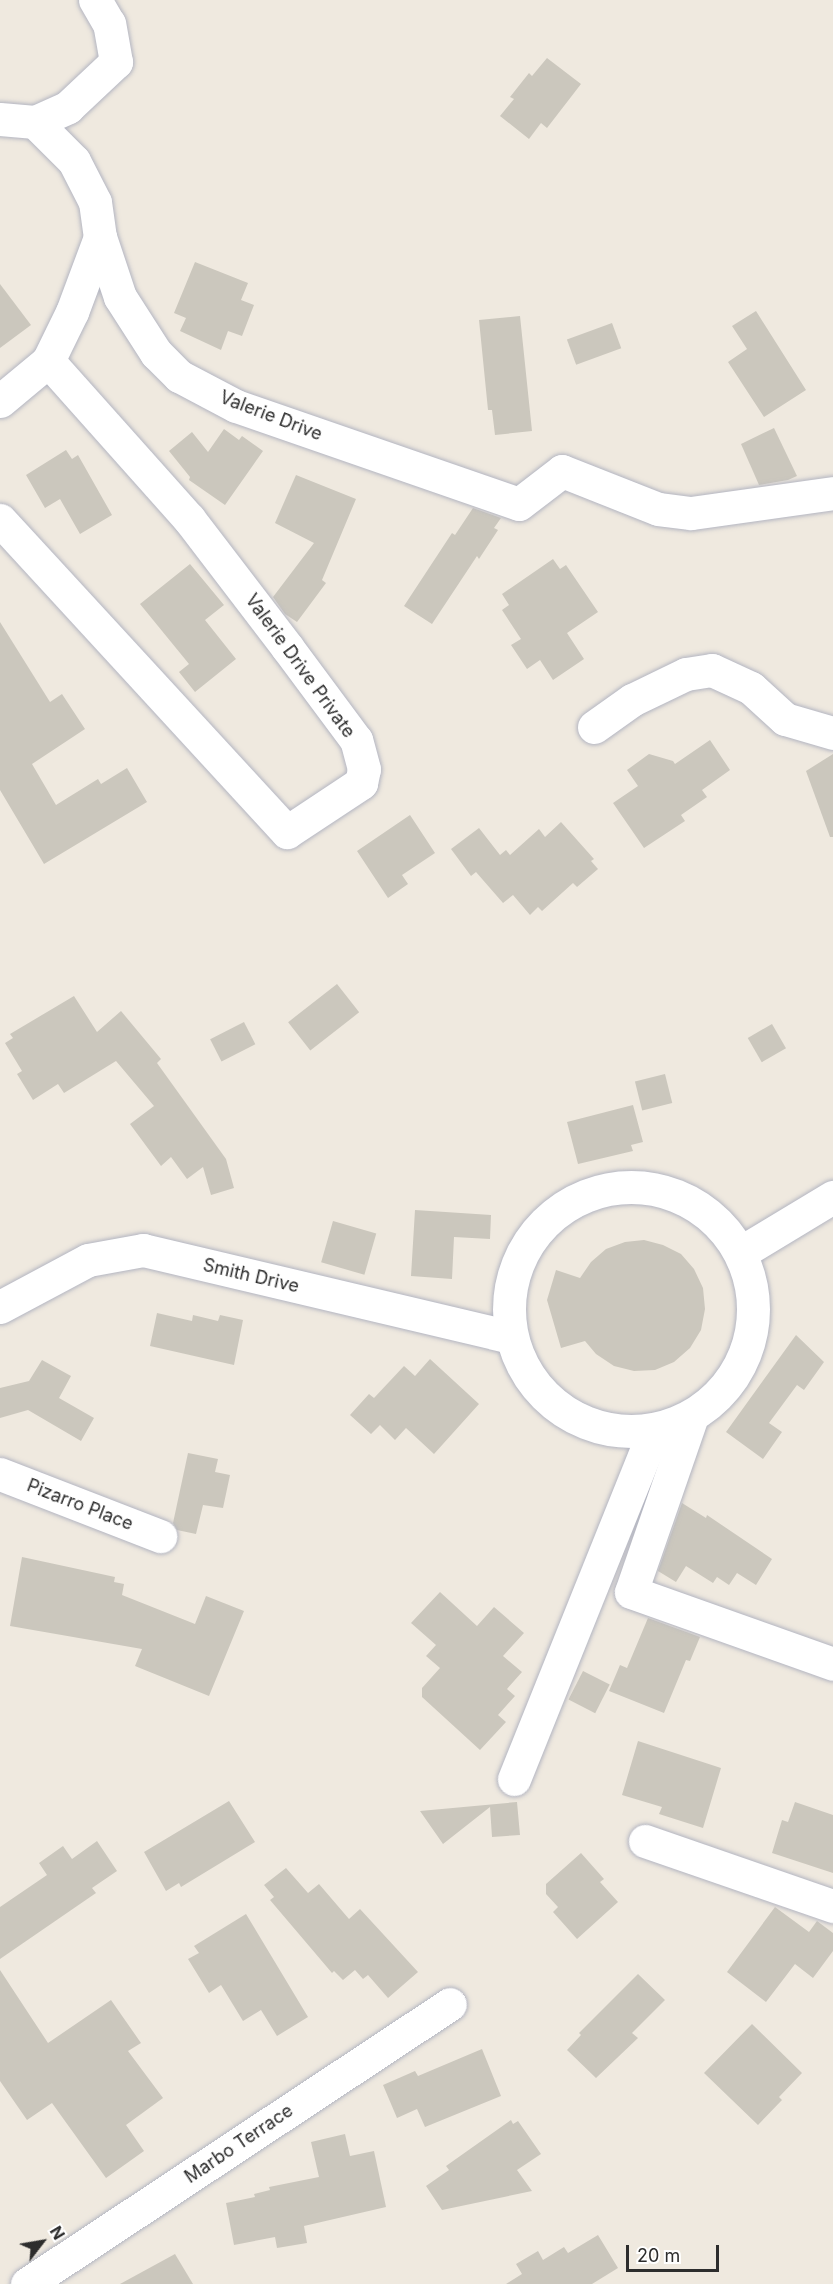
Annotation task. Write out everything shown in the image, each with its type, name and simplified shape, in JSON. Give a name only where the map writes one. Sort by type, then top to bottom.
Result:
[{"type":"street","points":[[0,119],[35,122],[68,107],[116,62],[109,24],[95,0]]},
{"type":"street","name":"Valerie Drive","points":[[35,122],[74,160],[95,202],[100,237],[120,297],[156,353],[179,376],[236,406],[519,504],[562,471],[658,509],[691,513],[833,493]]},
{"type":"street","name":"Valerie Drive","points":[[0,401],[48,361],[72,312],[100,237]]},
{"type":"street","name":"Valerie Drive Private","points":[[0,520],[287,832],[361,783],[364,769],[356,740],[288,647],[189,519],[48,361]]},
{"type":"street","points":[[594,727],[632,700],[686,674],[712,670],[751,688],[785,719],[833,733]]},
{"type":"street","points":[[647,1187],[685,1198],[717,1221],[740,1253],[752,1288],[753,1326],[742,1362],[722,1392],[692,1416],[654,1430],[616,1431],[580,1421],[549,1400],[526,1372],[512,1337],[508,1298],[518,1259],[539,1226],[570,1201],[607,1188],[647,1187]]},
{"type":"street","points":[[740,1253],[833,1197]]},
{"type":"street","name":"Smith Drive","points":[[0,1307],[88,1260],[143,1250],[512,1337]]},
{"type":"street","points":[[692,1416],[631,1592],[833,1664]]},
{"type":"street","points":[[514,1779],[654,1430]]},
{"type":"street","name":"Pizarro Place","points":[[0,1474],[160,1536]]},
{"type":"street","points":[[645,1841],[833,1906]]},
{"type":"street","name":"Marbo Terrace","points":[[27,2284],[450,2004]]},
{"type":"building","points":[[547,58],[581,84],[547,128],[541,123],[529,139],[500,116],[514,99],[510,97],[529,73],[532,76]]},
{"type":"building","points":[[195,262],[248,283],[241,300],[254,305],[242,336],[228,331],[221,350],[180,331],[186,318],[174,313]]},
{"type":"building","points":[[0,284],[31,325],[0,348]]},
{"type":"building","points":[[756,311],[806,390],[764,417],[728,362],[747,349],[732,326]]},
{"type":"building","points":[[520,316],[532,431],[495,435],[492,410],[488,410],[479,320]]},
{"type":"building","points":[[612,323],[621,348],[576,365],[567,339]]},
{"type":"building","points":[[774,428],[797,476],[788,480],[759,485],[741,444]]},
{"type":"building","points":[[224,429],[239,440],[242,436],[263,451],[225,505],[189,480],[190,477],[169,451],[192,432],[208,452]]},
{"type":"building","points":[[66,450],[72,459],[78,455],[112,515],[80,534],[60,499],[45,508],[26,475]]},
{"type":"building","points":[[296,475],[356,499],[322,580],[326,583],[297,622],[285,614],[273,597],[314,543],[275,523]]},
{"type":"building","points":[[473,508],[501,518],[494,528],[498,530],[479,559],[477,556],[432,624],[404,606],[452,533],[455,535]]},
{"type":"building","points":[[553,559],[560,569],[566,565],[598,612],[567,633],[584,659],[553,680],[540,660],[527,669],[511,645],[521,639],[502,610],[509,605],[502,594]]},
{"type":"building","points":[[190,564],[224,605],[205,620],[236,659],[195,692],[179,672],[189,664],[140,604]]},
{"type":"building","points":[[0,622],[50,702],[62,694],[85,729],[32,764],[56,805],[98,779],[101,784],[127,768],[147,802],[44,864],[0,790]]},
{"type":"building","points":[[710,740],[730,770],[702,790],[707,797],[681,815],[685,821],[644,848],[613,803],[638,786],[627,770],[649,754],[673,761],[675,764]]},
{"type":"building","points":[[833,754],[833,837],[830,837],[806,771]]},
{"type":"building","points":[[410,815],[435,853],[402,875],[408,884],[388,898],[357,851]]},
{"type":"building","points":[[561,822],[594,859],[591,861],[598,869],[577,887],[573,883],[542,911],[538,907],[530,915],[513,895],[503,903],[476,872],[471,876],[451,849],[479,828],[500,855],[506,850],[510,855],[539,829],[545,837]]},
{"type":"building","points":[[337,984],[359,1012],[310,1051],[288,1022]]},
{"type":"building","points":[[74,996],[97,1032],[121,1011],[161,1059],[157,1063],[226,1159],[234,1188],[211,1195],[203,1167],[187,1179],[171,1157],[161,1166],[130,1124],[154,1106],[116,1061],[64,1093],[58,1084],[33,1100],[17,1074],[22,1071],[5,1043],[13,1038],[10,1034]]},
{"type":"building","points":[[244,1022],[255,1044],[221,1062],[210,1039]]},
{"type":"building","points":[[772,1024],[786,1048],[762,1062],[748,1038]]},
{"type":"building","points":[[665,1074],[672,1103],[642,1111],[635,1081]]},
{"type":"building","points":[[633,1105],[643,1142],[631,1145],[633,1151],[578,1164],[567,1122]]},
{"type":"building","points":[[415,1210],[491,1215],[490,1239],[454,1237],[452,1279],[411,1276]]},
{"type":"building","points":[[333,1221],[376,1233],[364,1275],[321,1262]]},
{"type":"building","points":[[644,1240],[663,1245],[681,1254],[694,1269],[703,1288],[705,1309],[701,1330],[690,1348],[674,1362],[655,1370],[634,1371],[614,1366],[596,1354],[585,1341],[561,1348],[547,1300],[556,1270],[580,1278],[591,1262],[606,1249],[625,1242]]},
{"type":"building","points":[[157,1313],[192,1321],[193,1315],[218,1321],[220,1315],[243,1320],[234,1365],[150,1346]]},
{"type":"building","points":[[796,1335],[824,1362],[804,1390],[797,1385],[769,1423],[782,1432],[763,1459],[726,1432]]},
{"type":"building","points":[[430,1359],[479,1404],[434,1454],[406,1428],[395,1440],[380,1425],[371,1434],[350,1415],[369,1394],[374,1398],[404,1366],[415,1376]]},
{"type":"building","points":[[42,1360],[71,1376],[59,1398],[94,1418],[81,1441],[28,1410],[0,1418],[0,1388],[29,1381]]},
{"type":"building","points":[[188,1453],[218,1459],[215,1472],[230,1475],[223,1508],[203,1505],[196,1534],[177,1530],[173,1523]]},
{"type":"building","points":[[682,1503],[706,1518],[707,1515],[772,1559],[756,1585],[737,1573],[729,1585],[717,1577],[713,1583],[686,1566],[676,1582],[658,1571]]},
{"type":"building","points":[[22,1557],[115,1577],[114,1582],[124,1584],[122,1595],[195,1624],[206,1596],[244,1611],[209,1696],[135,1666],[142,1649],[10,1626]]},
{"type":"building","points":[[440,1592],[477,1626],[494,1607],[524,1633],[503,1656],[522,1672],[507,1689],[515,1696],[498,1715],[506,1722],[480,1750],[422,1697],[422,1688],[440,1668],[426,1656],[436,1645],[411,1623]]},
{"type":"building","points":[[648,1618],[700,1637],[690,1661],[686,1660],[664,1713],[609,1691],[620,1665],[627,1668]]},
{"type":"building","points":[[583,1671],[610,1685],[595,1713],[568,1700]]},
{"type":"building","points":[[638,1741],[721,1768],[703,1828],[659,1814],[662,1807],[622,1795]]},
{"type":"building","points":[[229,1801],[255,1842],[181,1887],[179,1883],[166,1891],[144,1852]]},
{"type":"building","points":[[517,1802],[520,1835],[492,1837],[490,1807],[443,1844],[420,1811]]},
{"type":"building","points":[[795,1802],[833,1815],[833,1873],[772,1853],[782,1820],[788,1822]]},
{"type":"building","points":[[97,1841],[117,1871],[92,1888],[96,1893],[0,1959],[0,1907],[47,1875],[39,1863],[63,1846],[72,1859]]},
{"type":"building","points":[[581,1853],[604,1879],[600,1882],[618,1902],[577,1939],[553,1912],[558,1907],[546,1894],[546,1884]]},
{"type":"building","points":[[286,1868],[308,1893],[319,1884],[349,1919],[360,1909],[418,1972],[388,1998],[368,1975],[363,1979],[355,1970],[343,1980],[334,1971],[332,1973],[270,1900],[274,1897],[264,1885]]},
{"type":"building","points":[[775,1907],[809,1932],[817,1921],[833,1933],[833,1951],[813,1978],[795,1964],[766,2002],[727,1972]]},
{"type":"building","points":[[246,1914],[308,2017],[277,2036],[261,2010],[243,2021],[221,1985],[209,1993],[188,1959],[199,1953],[194,1946]]},
{"type":"building","points":[[0,1970],[48,2043],[111,2000],[141,2043],[128,2051],[163,2098],[126,2125],[144,2151],[106,2178],[52,2103],[27,2120],[0,2081]]},
{"type":"building","points":[[638,1974],[665,2000],[632,2033],[638,2038],[596,2078],[567,2050],[581,2035],[579,2033]]},
{"type":"building","points":[[752,2024],[802,2073],[779,2097],[782,2100],[758,2125],[704,2073]]},
{"type":"building","points":[[482,2049],[501,2096],[425,2127],[417,2109],[397,2118],[383,2085],[415,2071],[418,2076]]},
{"type":"building","points":[[511,2120],[513,2124],[518,2121],[541,2154],[517,2170],[532,2191],[442,2210],[426,2186],[449,2170],[446,2166]]},
{"type":"building","points":[[345,2134],[350,2156],[374,2151],[386,2207],[304,2226],[307,2243],[277,2248],[275,2237],[234,2245],[226,2203],[255,2197],[254,2194],[270,2190],[269,2187],[319,2177],[311,2142]]},
{"type":"building","points":[[598,2235],[618,2268],[592,2284],[506,2284],[522,2274],[516,2264],[538,2251],[543,2260],[564,2247],[568,2253]]},
{"type":"building","points":[[175,2254],[193,2284],[120,2284]]}]
